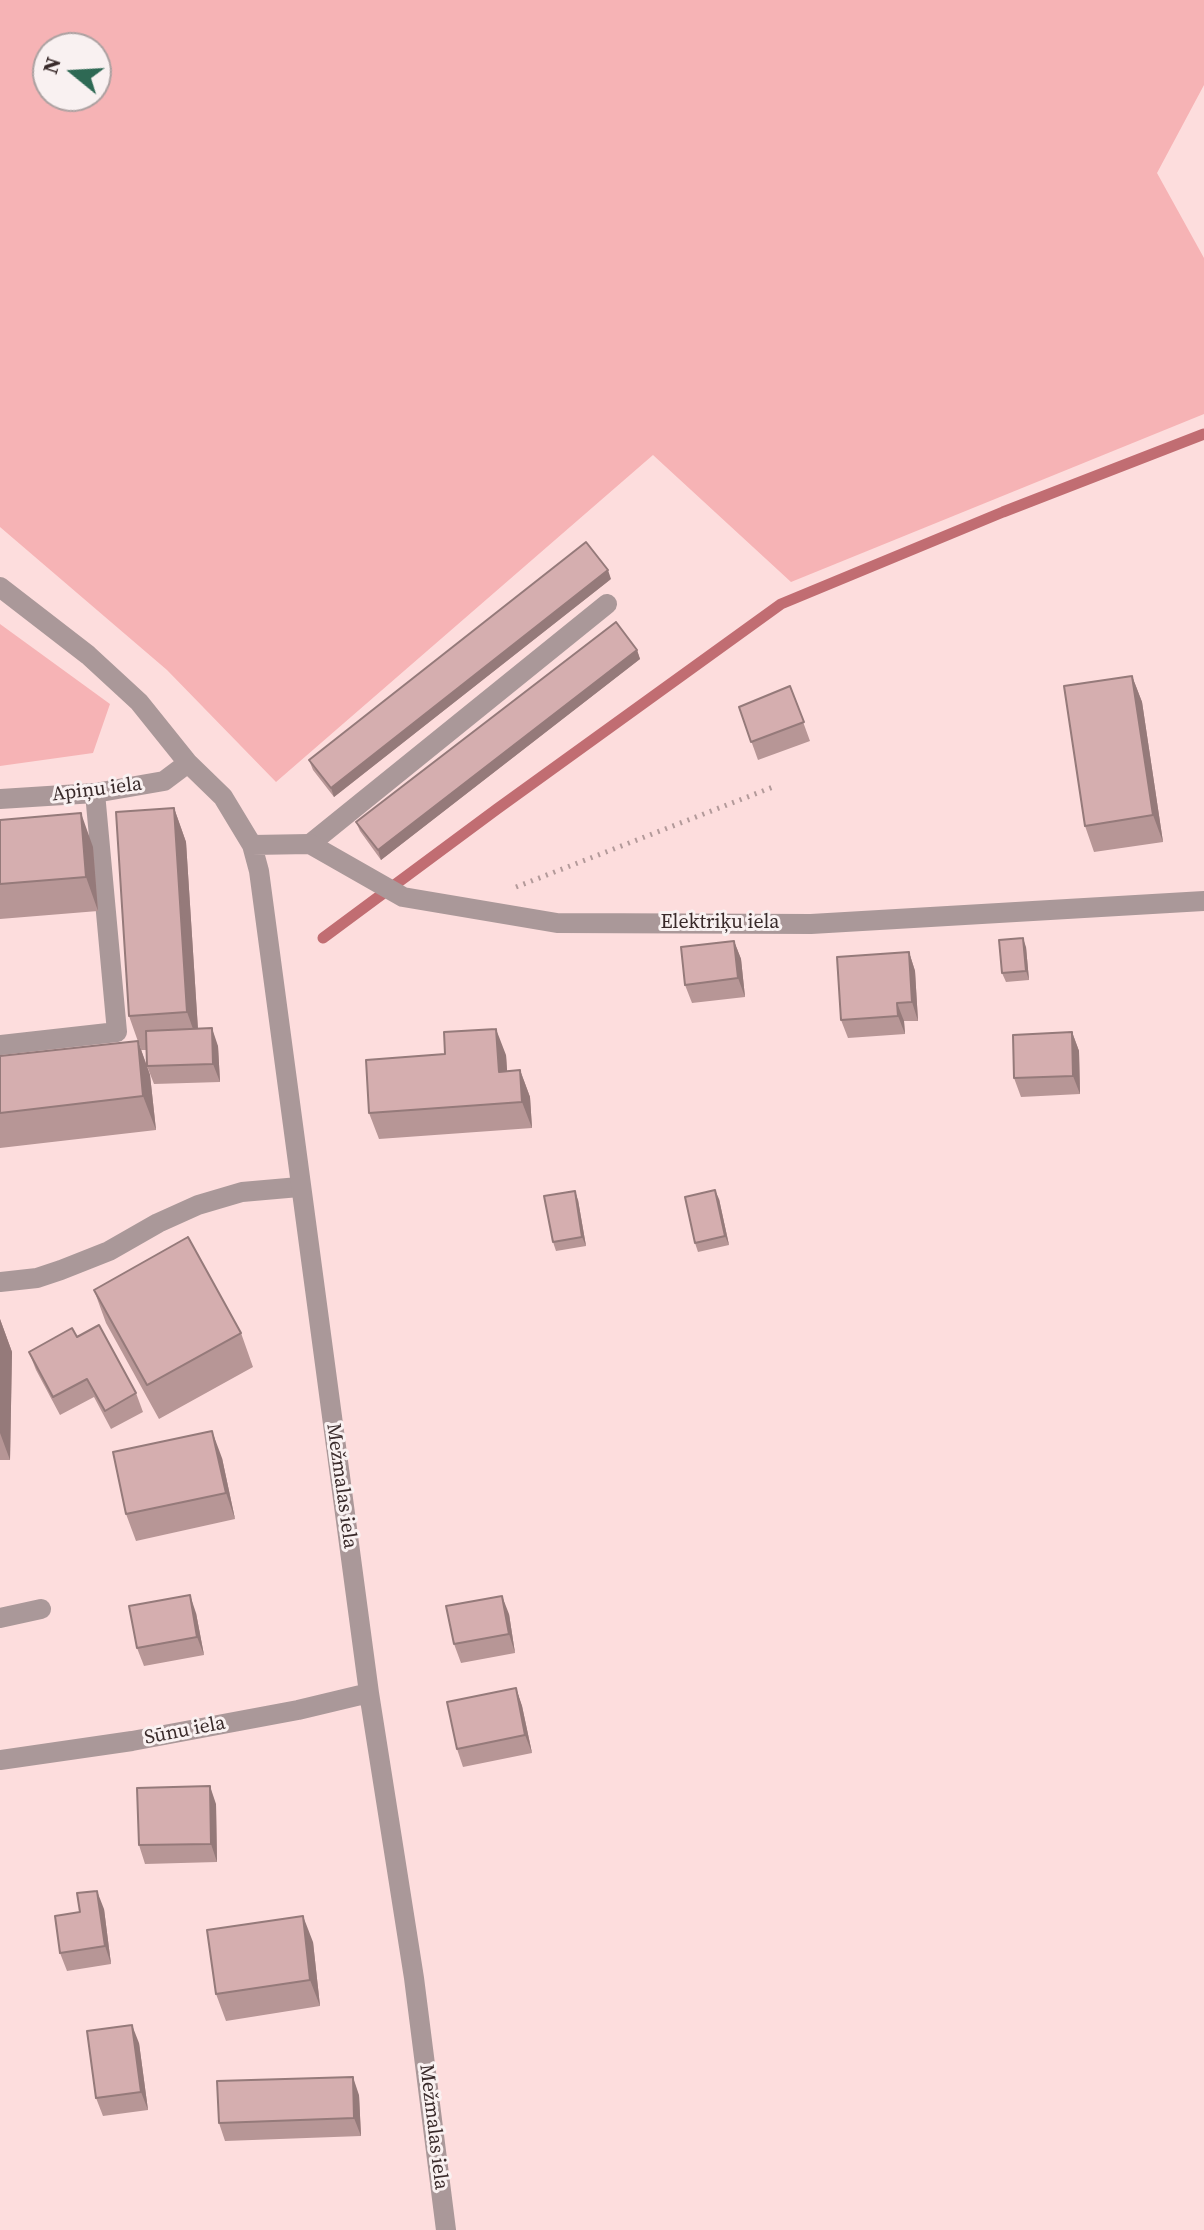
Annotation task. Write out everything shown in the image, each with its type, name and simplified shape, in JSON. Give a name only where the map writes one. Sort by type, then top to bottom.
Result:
[{"type":"street","name":"Mežmalas iela","points":[[0,587],[88,655],[139,702],[188,763],[223,797],[252,845],[261,886],[369,1693],[414,1978],[446,2230]]},
{"type":"street","points":[[252,845],[310,844],[607,604]]},
{"type":"street","name":"Apiņu iela","points":[[0,799],[95,793],[164,781],[188,763]]},
{"type":"street","points":[[0,1045],[117,1032],[95,793]]},
{"type":"street","name":"Elektriķu iela","points":[[310,844],[403,897],[557,923],[811,924],[1204,901]]},
{"type":"street","points":[[0,1282],[37,1278],[61,1270],[109,1251],[198,1205],[242,1192],[299,1187]]},
{"type":"street","points":[[0,1618],[41,1609]]},
{"type":"street","name":"Sūnu iela","points":[[0,1760],[132,1741],[298,1710],[369,1693]]},
{"type":"path","points":[[507,890],[773,787]]},
{"type":"shaded area","points":[[0,0],[1204,0],[1204,85],[1157,173],[1204,258],[1204,414],[791,582],[653,455],[276,782],[167,670],[0,527]]},
{"type":"shaded area","points":[[0,624],[110,704],[93,753],[0,766]]},
{"type":"building","points":[[586,542],[608,570],[331,788],[309,760]]},
{"type":"building","points":[[616,622],[637,650],[378,850],[356,822]]},
{"type":"building","points":[[1132,676],[1153,815],[1085,826],[1064,686]]},
{"type":"building","points":[[790,686],[804,722],[751,742],[739,707]]},
{"type":"building","points":[[174,808],[187,1012],[129,1016],[116,812]]},
{"type":"building","points":[[81,813],[86,877],[0,884],[0,820]]},
{"type":"building","points":[[1023,938],[1026,971],[1002,973],[999,940]]},
{"type":"building","points":[[734,941],[738,978],[685,985],[681,947]]},
{"type":"building","points":[[909,952],[912,1002],[897,1003],[898,1016],[841,1020],[837,957]]},
{"type":"building","points":[[212,1028],[213,1064],[147,1066],[146,1031]]},
{"type":"building","points":[[496,1029],[499,1072],[520,1070],[522,1102],[369,1113],[366,1060],[445,1054],[444,1032]]},
{"type":"building","points":[[1072,1032],[1073,1076],[1014,1078],[1013,1035]]},
{"type":"building","points":[[138,1041],[143,1096],[0,1113],[0,1056]]},
{"type":"building","points":[[715,1190],[725,1236],[695,1243],[685,1197]]},
{"type":"building","points":[[575,1191],[582,1237],[553,1242],[544,1196]]},
{"type":"building","points":[[188,1237],[241,1333],[147,1385],[94,1290]]},
{"type":"building","points":[[99,1325],[136,1393],[105,1411],[87,1379],[53,1397],[29,1352],[72,1328],[77,1337]]},
{"type":"building","points":[[212,1431],[226,1493],[126,1514],[113,1452]]},
{"type":"building","points":[[190,1595],[197,1637],[137,1648],[129,1606]]},
{"type":"building","points":[[502,1596],[509,1634],[454,1644],[446,1606]]},
{"type":"building","points":[[516,1688],[525,1735],[457,1749],[447,1702]]},
{"type":"building","points":[[210,1786],[211,1844],[139,1845],[137,1788]]},
{"type":"building","points":[[97,1891],[105,1946],[60,1953],[55,1916],[80,1912],[77,1893]]},
{"type":"building","points":[[303,1916],[310,1980],[216,1994],[207,1930]]},
{"type":"building","points":[[132,2025],[141,2092],[96,2098],[87,2031]]},
{"type":"building","points":[[353,2077],[354,2118],[219,2123],[217,2081]]},
{"type":"waterway","points":[[323,938],[781,604],[1003,512],[1204,434]]}]
